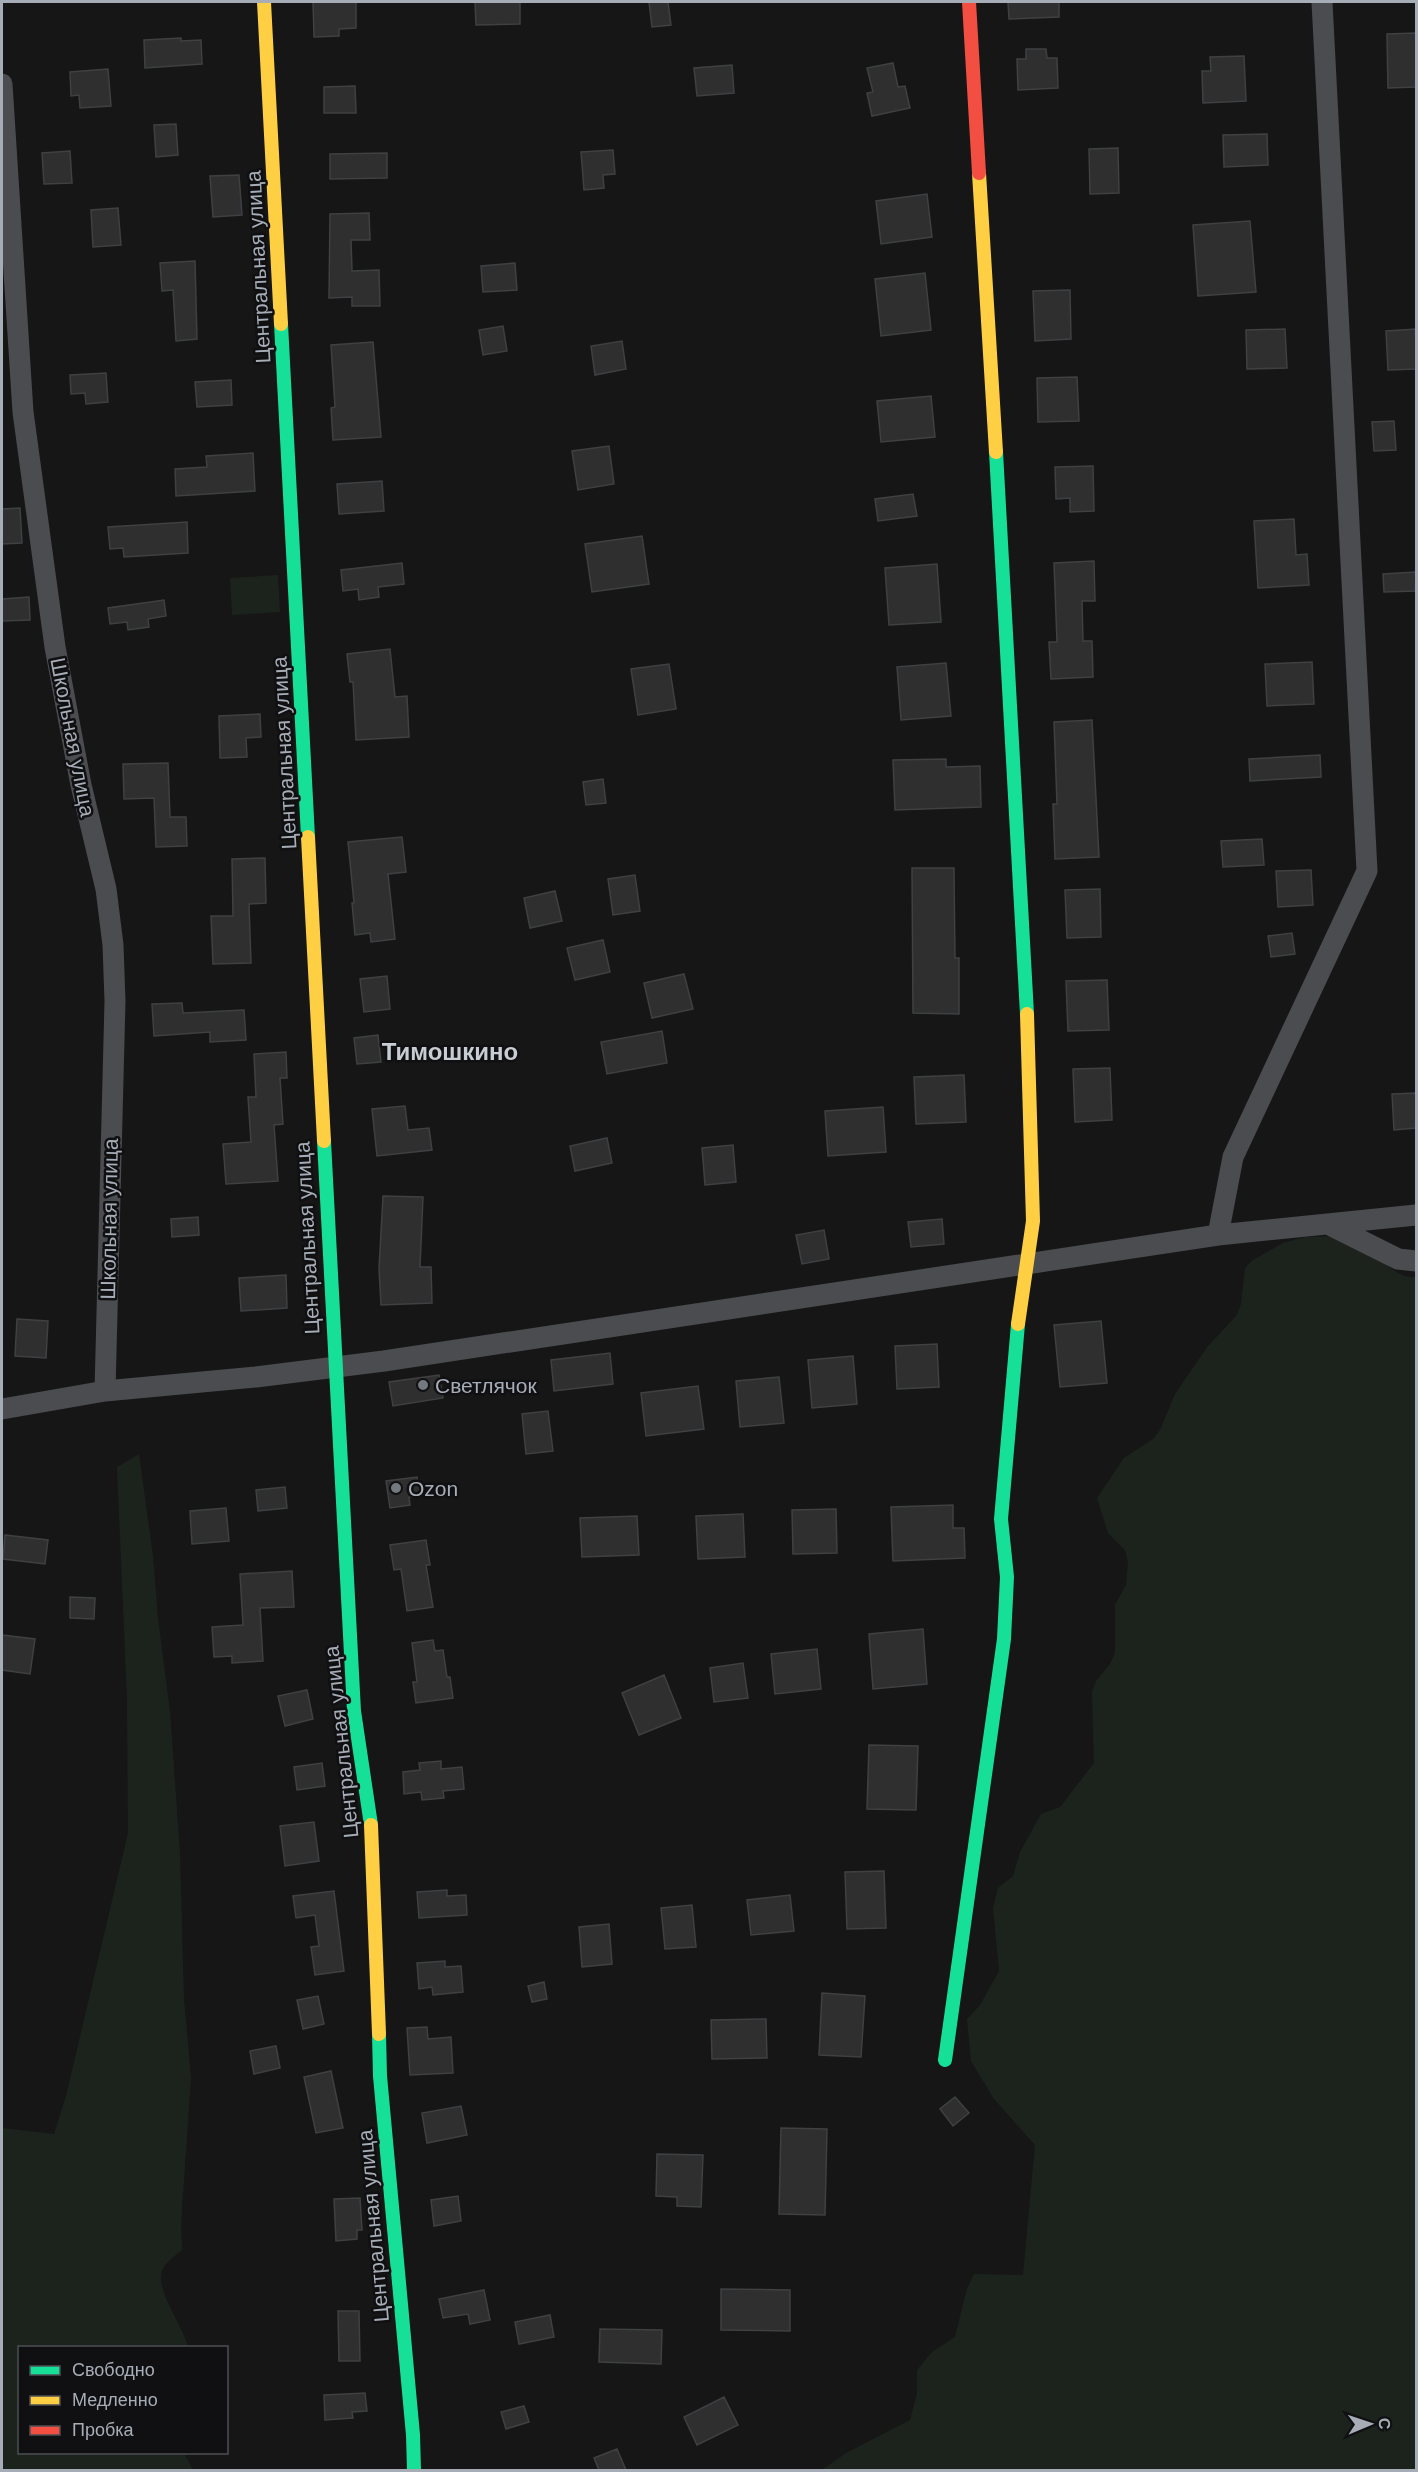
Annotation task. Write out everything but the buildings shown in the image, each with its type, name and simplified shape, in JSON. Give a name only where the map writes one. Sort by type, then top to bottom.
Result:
[{"type":"street","name":"Центральная улица","points":[[264,2],[354,1711],[371,1819],[380,2076],[413,2435],[414,2470]]},
{"type":"street","points":[[945,2060],[1004,1639],[1007,1577],[1001,1519],[1020,1297],[1033,1221],[1025,951],[969,2]]},
{"type":"street","points":[[1218,1235],[1233,1157],[1367,872],[1322,2]]},
{"type":"street","name":"Школьная улица","points":[[2,84],[23,412],[55,647],[81,785],[106,889],[113,945],[115,1001],[105,1391]]},
{"type":"street","points":[[2,1409],[105,1391],[335,1368],[1218,1235],[1416,1215]]},
{"type":"street","points":[[1329,1224],[1398,1258],[1416,1261]]},
{"type":"shaded area","points":[[278,575],[280,612],[232,615],[230,578]]},
{"type":"shaded area","points":[[1305,1237],[1333,1237],[1354,1241],[1368,1248],[1400,1274],[1416,1277],[1416,2470],[822,2470],[846,2453],[910,2420],[917,2394],[917,2370],[932,2352],[955,2337],[967,2289],[974,2274],[1023,2275],[1035,2145],[994,2099],[971,2061],[967,2019],[980,2005],[999,1971],[993,1908],[998,1888],[1013,1876],[1020,1852],[1041,1814],[1060,1807],[1094,1763],[1092,1692],[1096,1681],[1110,1664],[1115,1653],[1115,1605],[1126,1585],[1128,1562],[1125,1550],[1108,1533],[1097,1498],[1124,1458],[1153,1439],[1160,1430],[1175,1394],[1208,1346],[1237,1315],[1241,1304],[1245,1268],[1253,1260],[1283,1243]]},
{"type":"shaded area","points":[[139,1454],[170,1711],[180,1853],[184,1999],[191,2078],[181,2224],[182,2250],[165,2265],[161,2279],[166,2298],[188,2346],[18,2346],[18,2454],[185,2454],[193,2470],[2,2470],[2,2128],[54,2134],[66,2096],[128,1833],[127,1699],[117,1467]]},
{"type":"traffic: fast","points":[[281,324],[308,837]]},
{"type":"traffic: fast","points":[[996,452],[1027,1014]]},
{"type":"traffic: fast","points":[[324,1141],[354,1711],[371,1825]]},
{"type":"traffic: fast","points":[[945,2060],[1004,1639],[1007,1577],[1001,1519],[1018,1324]]},
{"type":"traffic: fast","points":[[379,2034],[380,2076],[413,2435],[414,2470]]},
{"type":"traffic: slow","points":[[264,2],[281,324]]},
{"type":"traffic: slow","points":[[979,173],[996,452]]},
{"type":"traffic: slow","points":[[308,837],[324,1141]]},
{"type":"traffic: slow","points":[[1018,1324],[1033,1221],[1027,1014]]},
{"type":"traffic: slow","points":[[371,1825],[379,2034]]},
{"type":"traffic: jam","points":[[969,2],[979,173]]},
{"type":"place","name":"Светлячок","points":[[423,1385]]},
{"type":"place","name":"Ozon","points":[[396,1488]]},
{"type":"district","name":"Тимошкино","points":[[450,1051]]}]
